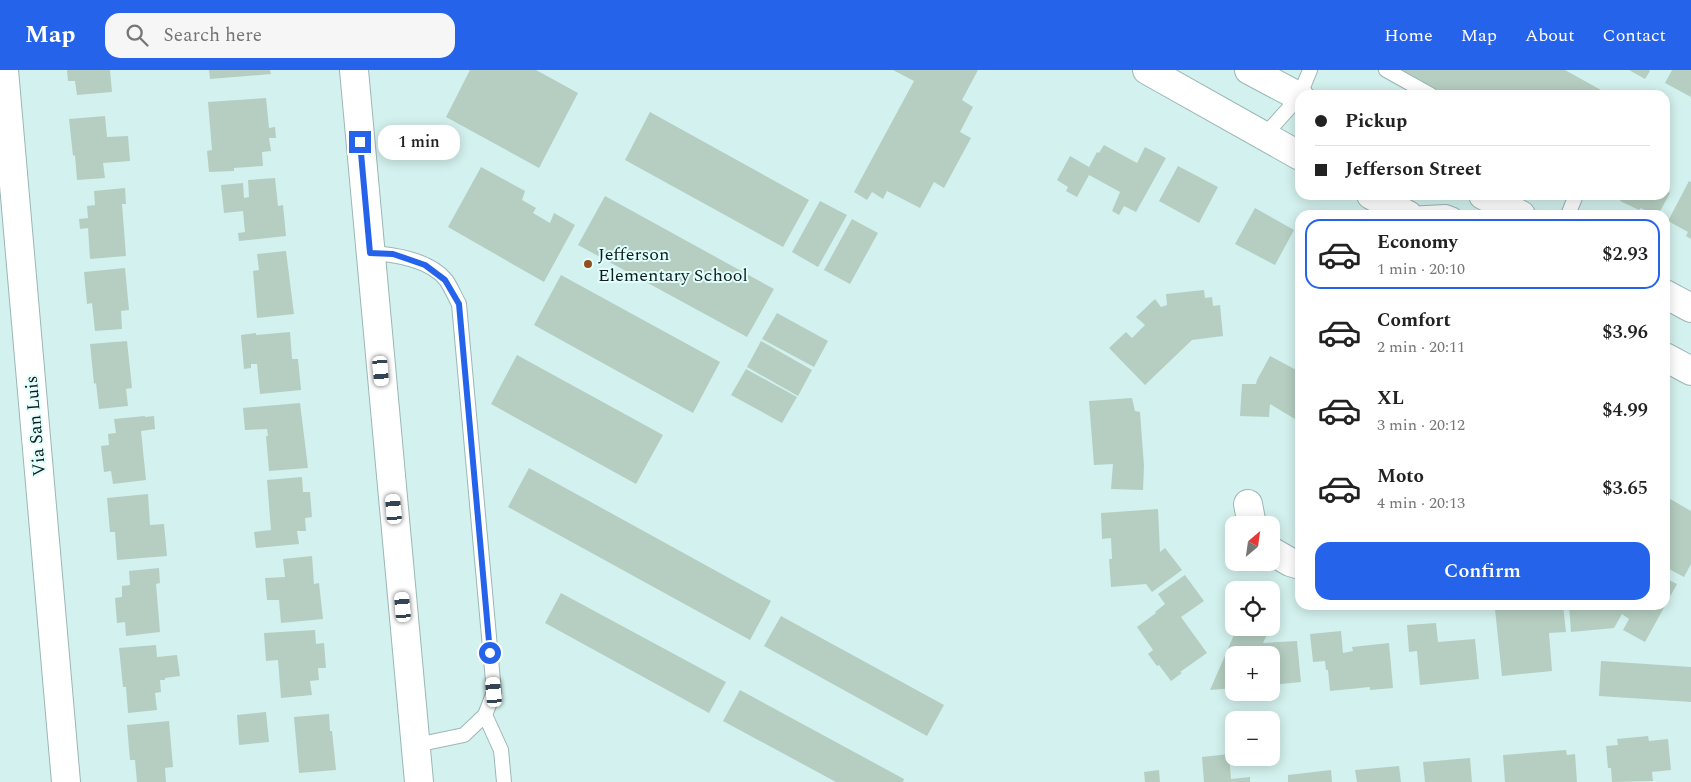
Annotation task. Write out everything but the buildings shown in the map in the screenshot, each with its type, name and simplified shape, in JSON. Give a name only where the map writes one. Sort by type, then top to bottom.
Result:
[{"type":"street","name":"Via San Luis","points":[[4,70],[66,782]]},
{"type":"street","points":[[354,70],[419,782]]},
{"type":"street","points":[[1147,70],[1295,153]]},
{"type":"street","points":[[1249,70],[1295,95]]},
{"type":"street","points":[[1380,200],[1398,210]]},
{"type":"street","points":[[1492,200],[1512,210]]},
{"type":"street","points":[[1670,297],[1691,308]]},
{"type":"street","points":[[1670,360],[1691,371]]},
{"type":"street","points":[[1280,557],[1295,564]]},
{"type":"lane","points":[[1302,90],[1310,70]]},
{"type":"lane","points":[[1386,70],[1422,90]]},
{"type":"lane","points":[[1264,136],[1295,101]]},
{"type":"lane","points":[[370,253],[393,254],[425,265],[445,280],[459,304],[494,692],[485,715],[464,734],[416,745]]},
{"type":"lane","points":[[485,715],[501,750],[504,782]]},
{"type":"place","name":"Jefferson Elementary School","points":[[588,264]]},
{"type":"route","points":[[360,142],[370,253],[393,254],[425,265],[445,280],[459,304],[490,653]]}]
